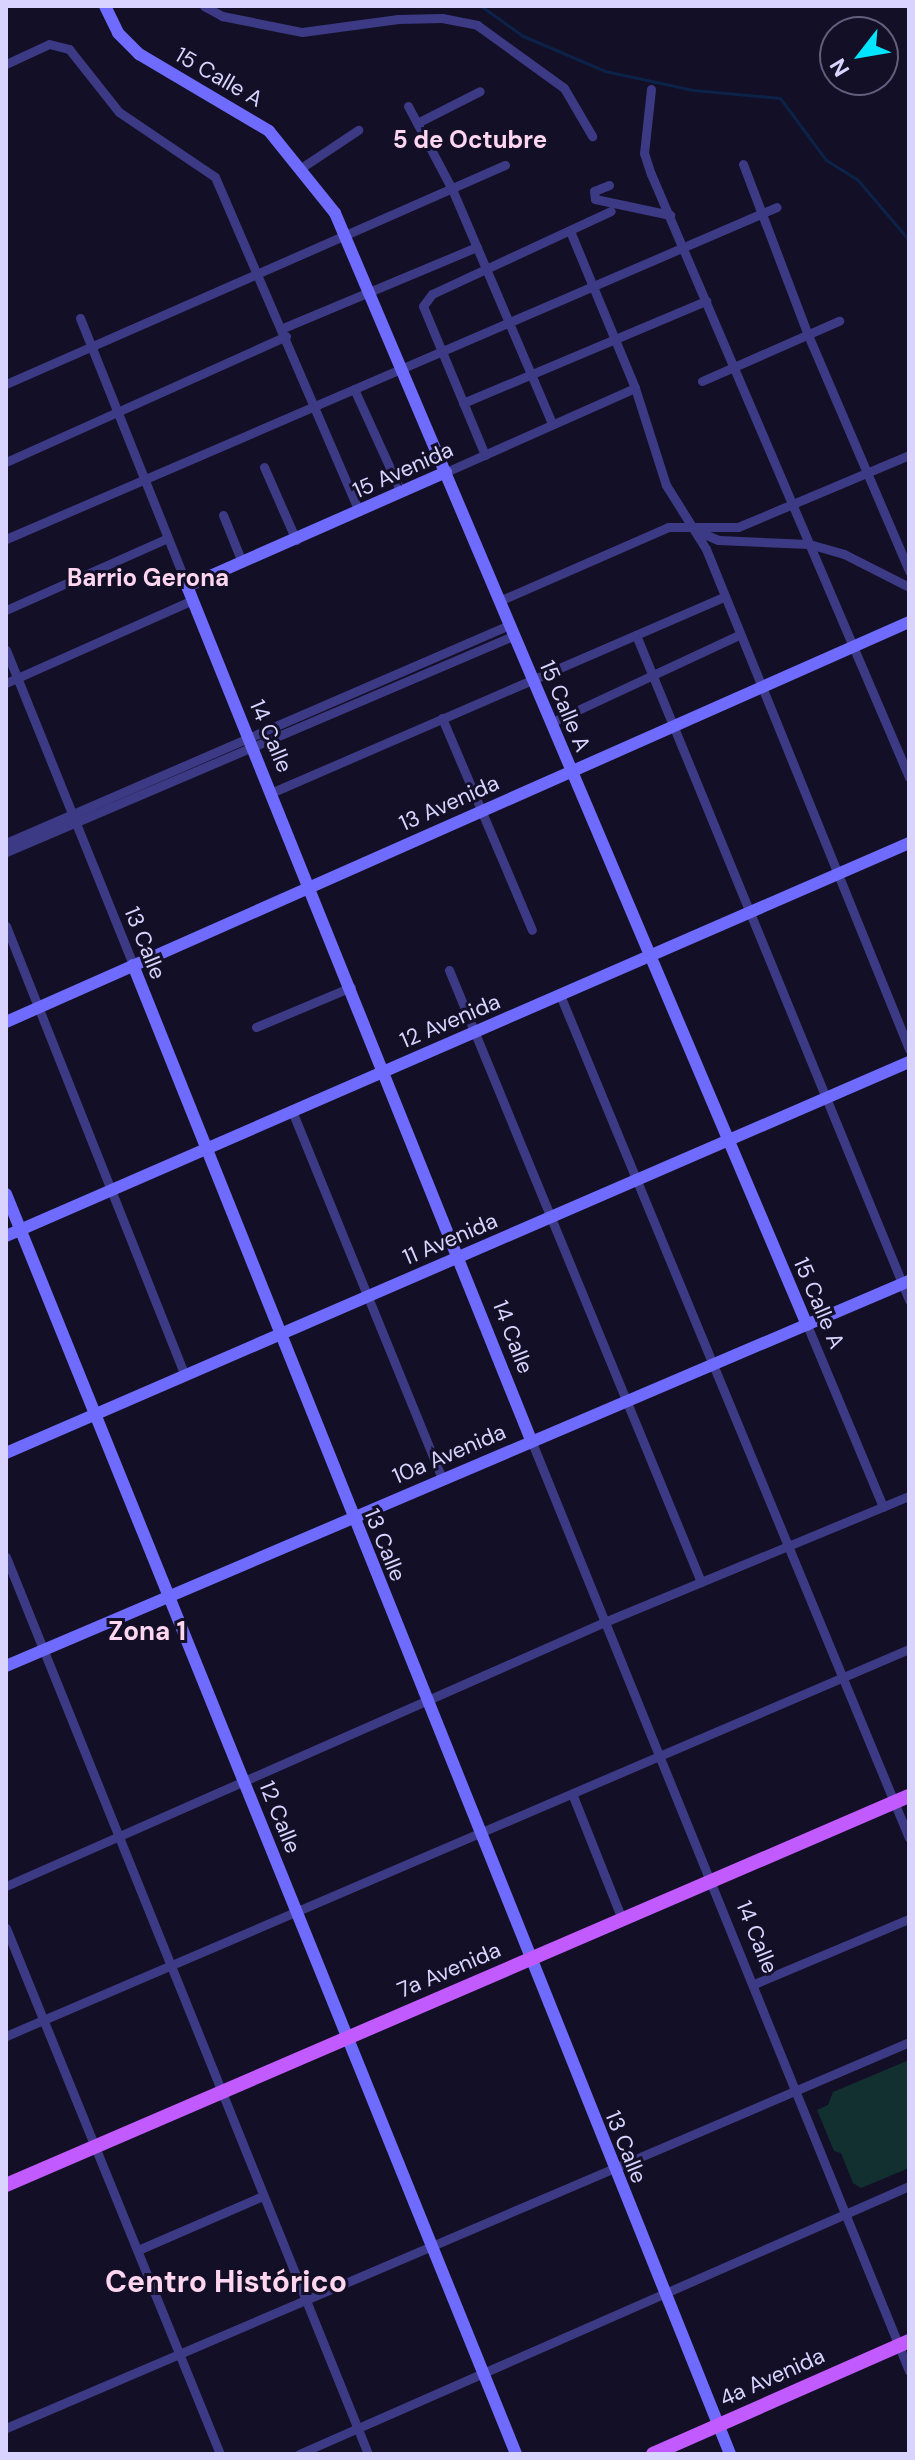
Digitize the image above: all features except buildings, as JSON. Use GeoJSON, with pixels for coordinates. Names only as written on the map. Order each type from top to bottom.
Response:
{"type":"FeatureCollection","features":[{"type":"Feature","properties":{"kind":"main road","name":"7a Avenida"},"geometry":{"type":"LineString","coordinates":[[6,2185],[909,1796]]}},
{"type":"Feature","properties":{"kind":"main road","name":"4a Avenida"},"geometry":{"type":"LineString","coordinates":[[653,2454],[904,2343]]}},
{"type":"Feature","properties":{"kind":"street","name":"15 Calle A"},"geometry":{"type":"LineString","coordinates":[[105,6],[118,33],[139,54],[256,121],[301,168],[346,235],[883,1507]]}},
{"type":"Feature","properties":{"kind":"street"},"geometry":{"type":"LineString","coordinates":[[204,6],[222,16],[302,32],[398,19],[442,18],[477,25],[564,88],[592,136]]}},
{"type":"Feature","properties":{"kind":"street"},"geometry":{"type":"LineString","coordinates":[[6,64],[49,44],[69,49],[119,112],[215,177],[359,511]]}},
{"type":"Feature","properties":{"kind":"street"},"geometry":{"type":"LineString","coordinates":[[651,89],[644,153],[909,777]]}},
{"type":"Feature","properties":{"kind":"street"},"geometry":{"type":"LineString","coordinates":[[419,122],[480,91]]}},
{"type":"Feature","properties":{"kind":"street"},"geometry":{"type":"LineString","coordinates":[[408,106],[452,189],[552,424]]}},
{"type":"Feature","properties":{"kind":"street"},"geometry":{"type":"LineString","coordinates":[[301,168],[358,130]]}},
{"type":"Feature","properties":{"kind":"street"},"geometry":{"type":"LineString","coordinates":[[743,164],[808,335],[909,571]]}},
{"type":"Feature","properties":{"kind":"street"},"geometry":{"type":"LineString","coordinates":[[6,384],[505,165]]}},
{"type":"Feature","properties":{"kind":"street"},"geometry":{"type":"LineString","coordinates":[[609,185],[594,191],[595,199],[670,215]]}},
{"type":"Feature","properties":{"kind":"street"},"geometry":{"type":"LineString","coordinates":[[6,539],[777,207]]}},
{"type":"Feature","properties":{"kind":"street"},"geometry":{"type":"LineString","coordinates":[[485,455],[423,312],[432,294],[611,211]]}},
{"type":"Feature","properties":{"kind":"street"},"geometry":{"type":"LineString","coordinates":[[570,231],[635,388],[666,485],[706,549],[909,1049]]}},
{"type":"Feature","properties":{"kind":"street"},"geometry":{"type":"LineString","coordinates":[[6,462],[370,292],[477,247]]}},
{"type":"Feature","properties":{"kind":"street"},"geometry":{"type":"LineString","coordinates":[[463,403],[706,301]]}},
{"type":"Feature","properties":{"kind":"street","name":"14 Calle"},"geometry":{"type":"LineString","coordinates":[[80,318],[460,1256],[531,1440],[664,1757],[846,2214],[904,2343],[909,2371]]}},
{"type":"Feature","properties":{"kind":"street"},"geometry":{"type":"LineString","coordinates":[[702,381],[839,321]]}},
{"type":"Feature","properties":{"kind":"street","name":"15 Avenida"},"geometry":{"type":"LineString","coordinates":[[187,586],[635,388]]}},
{"type":"Feature","properties":{"kind":"street"},"geometry":{"type":"LineString","coordinates":[[354,389],[401,492]]}},
{"type":"Feature","properties":{"kind":"street"},"geometry":{"type":"LineString","coordinates":[[499,601],[668,527],[738,527],[909,455]]}},
{"type":"Feature","properties":{"kind":"street"},"geometry":{"type":"LineString","coordinates":[[264,467],[296,540]]}},
{"type":"Feature","properties":{"kind":"street"},"geometry":{"type":"LineString","coordinates":[[223,515],[242,562]]}},
{"type":"Feature","properties":{"kind":"street"},"geometry":{"type":"LineString","coordinates":[[692,529],[718,540],[809,544],[844,554],[909,587]]}},
{"type":"Feature","properties":{"kind":"street"},"geometry":{"type":"LineString","coordinates":[[6,610],[168,538]]}},
{"type":"Feature","properties":{"kind":"street"},"geometry":{"type":"LineString","coordinates":[[273,792],[723,597]]}},
{"type":"Feature","properties":{"kind":"street"},"geometry":{"type":"LineString","coordinates":[[6,683],[192,600]]}},
{"type":"Feature","properties":{"kind":"street","name":"13 Avenida"},"geometry":{"type":"LineString","coordinates":[[6,1022],[909,622]]}},
{"type":"Feature","properties":{"kind":"street"},"geometry":{"type":"LineString","coordinates":[[6,843],[74,818],[511,630]]}},
{"type":"Feature","properties":{"kind":"street"},"geometry":{"type":"LineString","coordinates":[[636,635],[826,1098],[906,1283],[909,1300]]}},
{"type":"Feature","properties":{"kind":"street"},"geometry":{"type":"LineString","coordinates":[[550,723],[739,635]]}},
{"type":"Feature","properties":{"kind":"street","name":"13 Calle"},"geometry":{"type":"LineString","coordinates":[[6,650],[204,1150],[730,2454]]}},
{"type":"Feature","properties":{"kind":"street"},"geometry":{"type":"LineString","coordinates":[[442,718],[532,930]]}},
{"type":"Feature","properties":{"kind":"street"},"geometry":{"type":"LineString","coordinates":[[6,852],[74,818]]}},
{"type":"Feature","properties":{"kind":"street","name":"12 Avenida"},"geometry":{"type":"LineString","coordinates":[[6,1236],[909,843]]}},
{"type":"Feature","properties":{"kind":"street"},"geometry":{"type":"LineString","coordinates":[[6,926],[185,1376]]}},
{"type":"Feature","properties":{"kind":"street"},"geometry":{"type":"LineString","coordinates":[[449,970],[701,1582]]}},
{"type":"Feature","properties":{"kind":"street"},"geometry":{"type":"LineString","coordinates":[[256,1027],[351,987]]}},
{"type":"Feature","properties":{"kind":"street"},"geometry":{"type":"LineString","coordinates":[[560,995],[715,1363],[909,1838]]}},
{"type":"Feature","properties":{"kind":"street","name":"11 Avenida"},"geometry":{"type":"LineString","coordinates":[[6,1453],[909,1062]]}},
{"type":"Feature","properties":{"kind":"street"},"geometry":{"type":"LineString","coordinates":[[292,1111],[442,1478]]}},
{"type":"Feature","properties":{"kind":"street","name":"12 Calle"},"geometry":{"type":"LineString","coordinates":[[6,1194],[516,2454]]}},
{"type":"Feature","properties":{"kind":"street","name":"10a Avenida"},"geometry":{"type":"LineString","coordinates":[[6,1666],[906,1283]]}},
{"type":"Feature","properties":{"kind":"street"},"geometry":{"type":"LineString","coordinates":[[6,1886],[427,1704],[607,1621],[909,1496]]}},
{"type":"Feature","properties":{"kind":"street"},"geometry":{"type":"LineString","coordinates":[[6,1557],[368,2454]]}},
{"type":"Feature","properties":{"kind":"street"},"geometry":{"type":"LineString","coordinates":[[6,2036],[664,1757],[909,1649]]}},
{"type":"Feature","properties":{"kind":"street"},"geometry":{"type":"LineString","coordinates":[[573,1796],[622,1919]]}},
{"type":"Feature","properties":{"kind":"street"},"geometry":{"type":"LineString","coordinates":[[754,1984],[909,1919]]}},
{"type":"Feature","properties":{"kind":"street"},"geometry":{"type":"LineString","coordinates":[[6,1928],[220,2454]]}},
{"type":"Feature","properties":{"kind":"street"},"geometry":{"type":"LineString","coordinates":[[6,2428],[909,2042]]}},
{"type":"Feature","properties":{"kind":"street"},"geometry":{"type":"LineString","coordinates":[[299,2454],[909,2186]]}},
{"type":"Feature","properties":{"kind":"street"},"geometry":{"type":"LineString","coordinates":[[138,2250],[263,2196]]}},
{"type":"Feature","properties":{"kind":"green space"},"geometry":{"type":"Polygon","coordinates":[[[909,2060],[909,2168],[861,2188],[853,2183],[841,2153],[834,2151],[817,2110],[828,2105],[833,2092],[909,2060]]]}},
{"type":"Feature","properties":{"kind":"waterway"},"geometry":{"type":"LineString","coordinates":[[481,6],[523,36],[605,71],[693,90],[780,98],[826,160],[857,179],[909,240]]}},
{"type":"Feature","properties":{"kind":"district","name":"5 de Octubre"},"geometry":{"type":"Point","coordinates":[470,140]}},
{"type":"Feature","properties":{"kind":"district","name":"Barrio Gerona"},"geometry":{"type":"Point","coordinates":[148,578]}},
{"type":"Feature","properties":{"kind":"district","name":"Zona 1"},"geometry":{"type":"Point","coordinates":[147,1632]}},
{"type":"Feature","properties":{"kind":"district","name":"Centro Histórico"},"geometry":{"type":"Point","coordinates":[226,2282]}}]}
